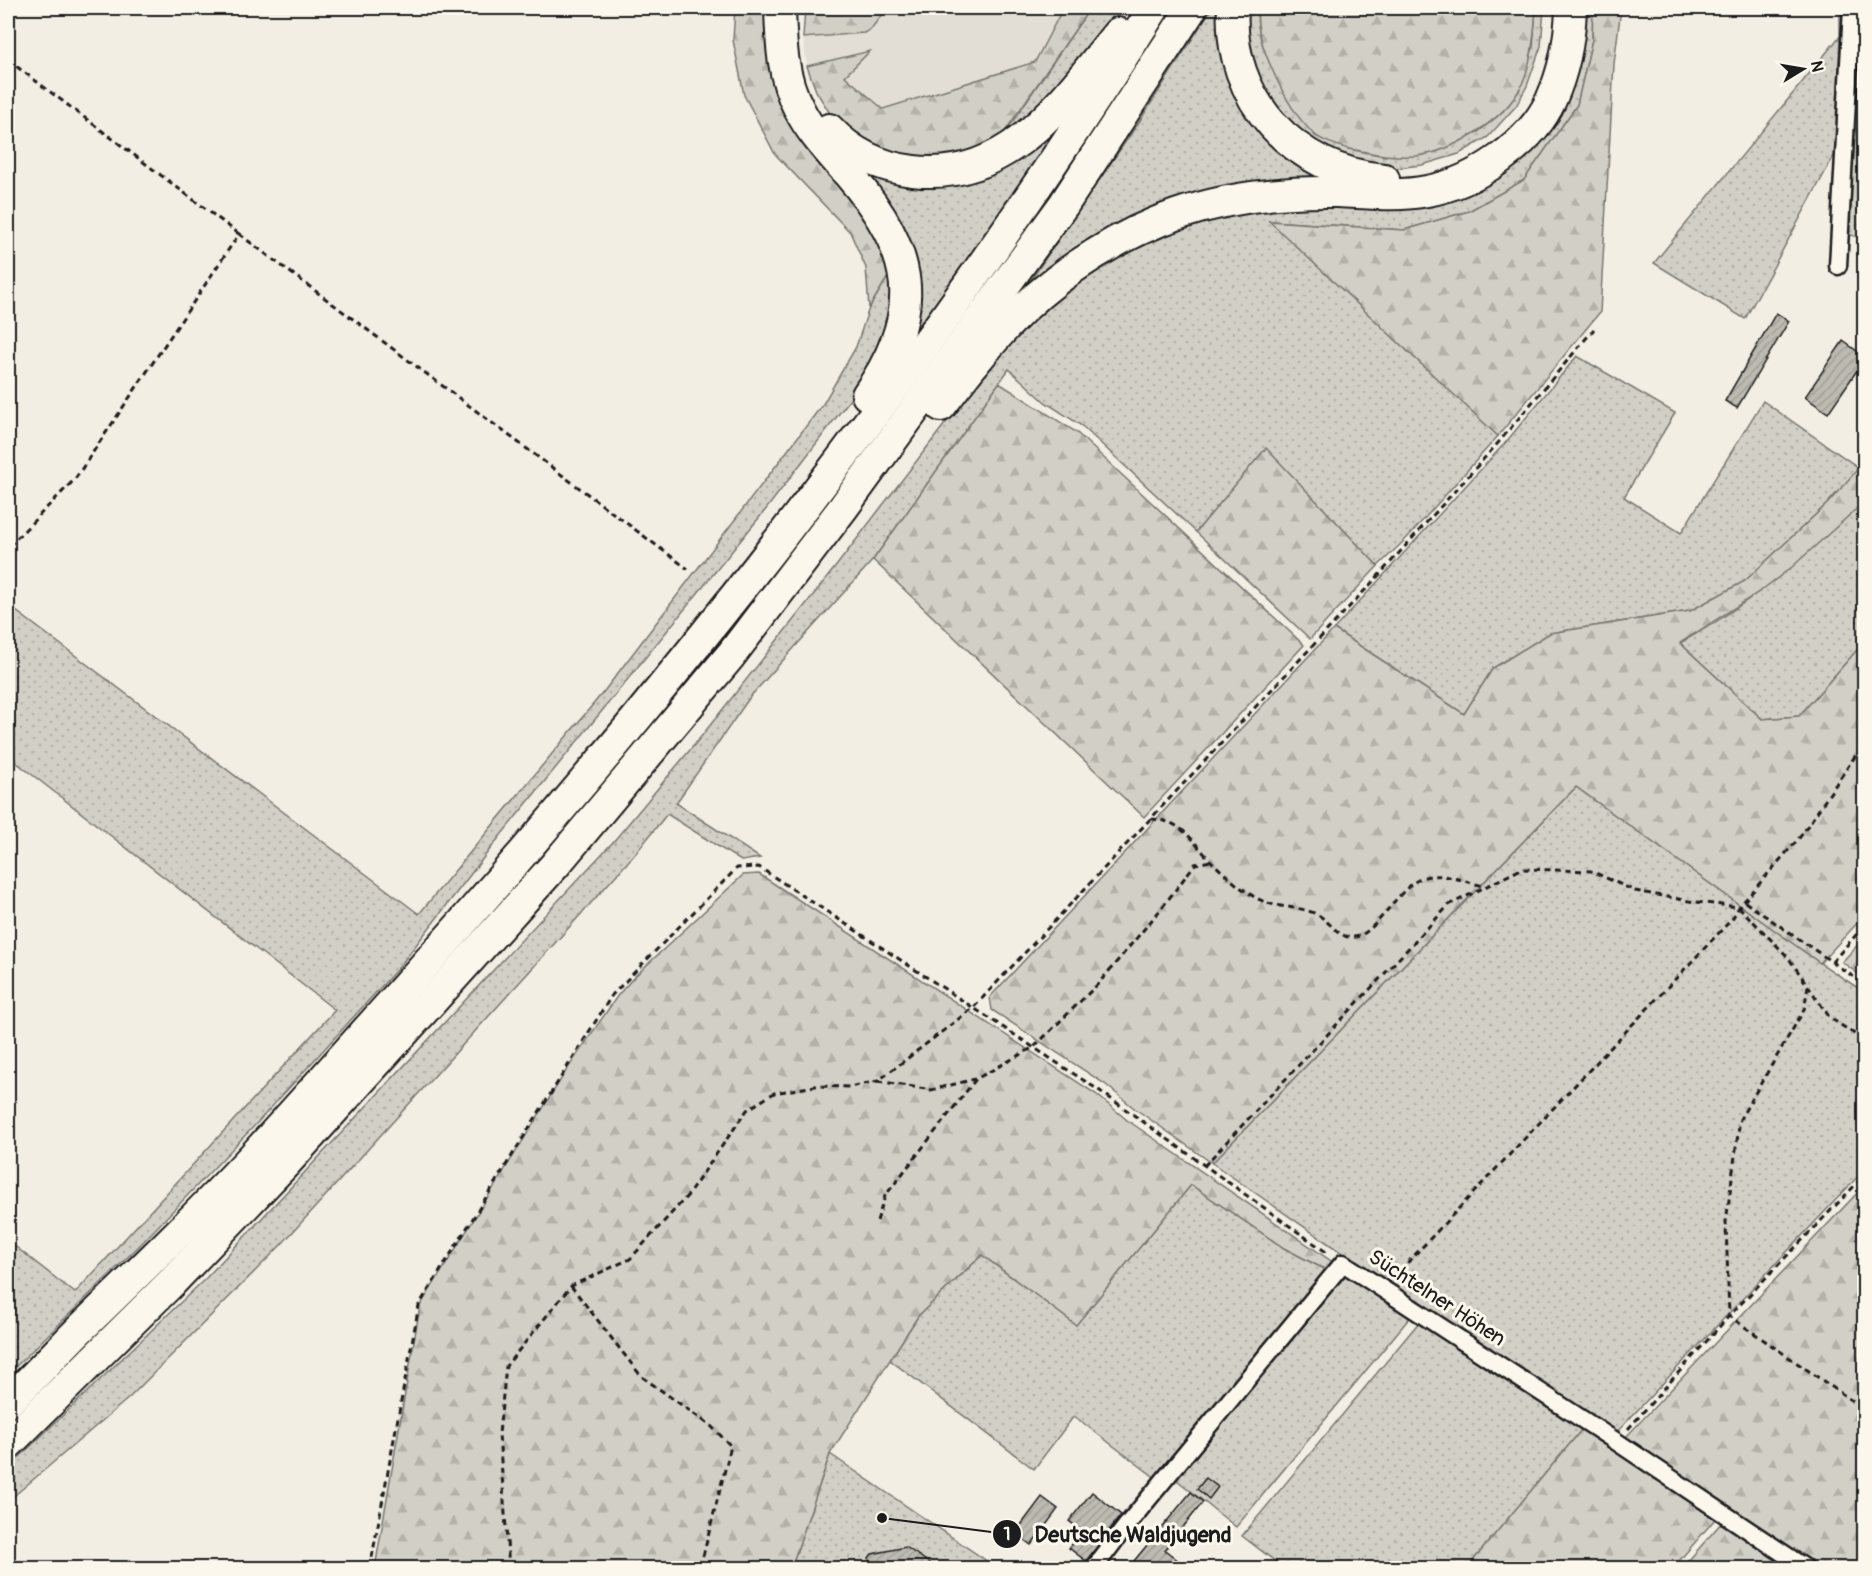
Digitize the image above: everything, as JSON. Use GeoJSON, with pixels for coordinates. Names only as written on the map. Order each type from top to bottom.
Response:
{"type":"FeatureCollection","features":[{"type":"Feature","properties":{"kind":"highway"},"geometry":{"type":"LineString","coordinates":[[780,8],[783,60],[789,86],[798,108],[818,140],[853,178],[891,232],[898,247],[906,288],[900,327],[891,354],[878,380],[839,436],[786,534]]}},
{"type":"Feature","properties":{"kind":"highway"},"geometry":{"type":"LineString","coordinates":[[795,8],[794,40],[800,77],[822,121],[857,153],[872,161],[901,170],[938,172],[957,170],[997,156],[1030,133],[1056,109],[1121,29],[1135,8]]}},
{"type":"Feature","properties":{"kind":"highway"},"geometry":{"type":"LineString","coordinates":[[8,1402],[169,1243],[258,1151],[471,914],[655,698],[786,534],[932,335],[1030,196],[1154,8]]}},
{"type":"Feature","properties":{"kind":"highway"},"geometry":{"type":"LineString","coordinates":[[8,1443],[173,1281],[286,1163],[555,865],[731,655],[843,508],[1064,204],[1192,8]]}},
{"type":"Feature","properties":{"kind":"highway"},"geometry":{"type":"LineString","coordinates":[[1233,8],[1234,38],[1244,76],[1254,100],[1276,130],[1304,153],[1320,162],[1361,176],[1402,180],[1434,175],[1465,164],[1497,143],[1521,120],[1538,94],[1550,65],[1556,32],[1557,8]]}},
{"type":"Feature","properties":{"kind":"highway"},"geometry":{"type":"LineString","coordinates":[[843,508],[908,448],[963,376],[1022,310],[1050,286],[1129,234],[1176,215],[1233,199],[1285,192],[1391,194],[1425,192],[1459,182],[1488,166],[1504,155],[1531,130],[1551,101],[1567,51],[1571,8]]}},
{"type":"Feature","properties":{"kind":"street"},"geometry":{"type":"LineString","coordinates":[[1838,266],[1852,8]]}},
{"type":"Feature","properties":{"kind":"street","name":"Süchtelner Höhen"},"geometry":{"type":"LineString","coordinates":[[1094,1569],[1126,1526],[1343,1263],[1617,1442],[1805,1569]]}},
{"type":"Feature","properties":{"kind":"path"},"geometry":{"type":"LineString","coordinates":[[8,60],[688,569]]}},
{"type":"Feature","properties":{"kind":"path"},"geometry":{"type":"LineString","coordinates":[[8,547],[75,479],[239,234]]}},
{"type":"Feature","properties":{"kind":"path"},"geometry":{"type":"LineString","coordinates":[[878,1081],[974,1007],[1404,548],[1498,443],[1594,329]]}},
{"type":"Feature","properties":{"kind":"path"},"geometry":{"type":"LineString","coordinates":[[1383,1288],[1732,919],[1739,907],[1800,837],[1864,743]]}},
{"type":"Feature","properties":{"kind":"path"},"geometry":{"type":"LineString","coordinates":[[1150,819],[1174,824],[1193,840],[1211,861],[1249,894],[1269,904],[1312,912],[1344,936],[1357,938],[1375,925],[1394,900],[1419,879],[1430,876],[1449,877],[1485,887]]}},
{"type":"Feature","properties":{"kind":"path"},"geometry":{"type":"LineString","coordinates":[[509,1569],[499,1434],[506,1366],[571,1286],[630,1259],[688,1195],[747,1110],[774,1093],[815,1086],[849,1087],[878,1081],[931,1090],[976,1078],[1034,1047],[1098,984],[1196,864],[1211,861]]}},
{"type":"Feature","properties":{"kind":"path"},"geometry":{"type":"LineString","coordinates":[[370,1569],[419,1305],[612,995],[737,868],[759,867],[974,1007],[1100,1091],[1343,1263]]}},
{"type":"Feature","properties":{"kind":"path"},"geometry":{"type":"LineString","coordinates":[[1204,1166],[1449,905],[1521,869],[1591,871],[1635,891],[1739,907],[1788,957],[1830,1018],[1864,1040]]}},
{"type":"Feature","properties":{"kind":"path"},"geometry":{"type":"LineString","coordinates":[[1745,902],[1864,984]]}},
{"type":"Feature","properties":{"kind":"path"},"geometry":{"type":"LineString","coordinates":[[1832,962],[1864,926]]}},
{"type":"Feature","properties":{"kind":"path"},"geometry":{"type":"LineString","coordinates":[[1730,1316],[1726,1222],[1740,1119],[1804,1010],[1808,986]]}},
{"type":"Feature","properties":{"kind":"path"},"geometry":{"type":"LineString","coordinates":[[877,1221],[885,1196],[976,1078]]}},
{"type":"Feature","properties":{"kind":"path"},"geometry":{"type":"LineString","coordinates":[[1617,1442],[1730,1316],[1864,1176]]}},
{"type":"Feature","properties":{"kind":"path"},"geometry":{"type":"LineString","coordinates":[[571,1286],[641,1376],[711,1426],[731,1446],[700,1569]]}},
{"type":"Feature","properties":{"kind":"path"},"geometry":{"type":"LineString","coordinates":[[1730,1316],[1864,1409]]}},
{"type":"Feature","properties":{"kind":"shaded area"},"geometry":{"type":"Polygon","coordinates":[[[887,8],[1063,8],[1035,62],[883,109],[844,76],[869,52],[807,66],[803,38],[864,33],[871,29],[887,8]]]}},
{"type":"Feature","properties":{"kind":"green space"},"geometry":{"type":"Polygon","coordinates":[[[735,8],[767,8],[767,44],[771,75],[780,107],[810,155],[857,208],[874,231],[889,275],[869,308],[866,268],[850,232],[775,154],[744,95],[733,40],[735,8]]]}},
{"type":"Feature","properties":{"kind":"green space"},"geometry":{"type":"Polygon","coordinates":[[[805,8],[887,8],[871,29],[864,33],[803,38],[805,8]]]}},
{"type":"Feature","properties":{"kind":"green space"},"geometry":{"type":"Polygon","coordinates":[[[1063,8],[1090,8],[999,140],[950,158],[908,160],[869,146],[834,120],[816,91],[807,66],[870,51],[845,76],[883,109],[1035,62],[1063,8]]]}},
{"type":"Feature","properties":{"kind":"green space"},"geometry":{"type":"Polygon","coordinates":[[[1090,8],[1118,8],[1056,89],[1000,140],[1090,8]]]}},
{"type":"Feature","properties":{"kind":"green space"},"geometry":{"type":"Polygon","coordinates":[[[1212,8],[1227,8],[1234,71],[1358,184],[1254,188],[1015,303],[1139,122],[1212,8]]]}},
{"type":"Feature","properties":{"kind":"green space"},"geometry":{"type":"Polygon","coordinates":[[[1245,8],[1258,8],[1257,16],[1315,136],[1348,149],[1385,156],[1478,132],[1502,112],[1519,91],[1533,48],[1536,8],[1544,8],[1541,46],[1527,86],[1516,106],[1488,137],[1459,154],[1422,165],[1387,169],[1366,166],[1296,135],[1279,116],[1249,56],[1245,8]]]}},
{"type":"Feature","properties":{"kind":"green space"},"geometry":{"type":"Polygon","coordinates":[[[1258,8],[1536,8],[1533,40],[1523,83],[1500,114],[1473,134],[1444,149],[1416,156],[1395,156],[1350,149],[1330,143],[1314,134],[1301,120],[1280,86],[1263,47],[1257,16],[1258,8]]]}},
{"type":"Feature","properties":{"kind":"green space"},"geometry":{"type":"Polygon","coordinates":[[[1583,8],[1593,8],[1592,40],[1577,105],[1524,180],[1469,211],[1404,230],[1270,221],[1498,436],[1407,538],[1378,566],[1266,449],[1196,532],[1082,426],[1045,402],[1009,369],[873,560],[750,697],[676,803],[760,858],[741,861],[667,814],[635,854],[280,1246],[130,1397],[8,1501],[8,1468],[206,1278],[613,842],[700,738],[837,565],[993,361],[1038,316],[1093,271],[1158,235],[1221,214],[1504,171],[1583,8]]]}},
{"type":"Feature","properties":{"kind":"green space"},"geometry":{"type":"Polygon","coordinates":[[[1593,8],[1621,8],[1614,64],[1600,312],[1498,436],[1269,221],[1404,230],[1469,211],[1524,180],[1577,105],[1592,40],[1593,8]]]}},
{"type":"Feature","properties":{"kind":"green space"},"geometry":{"type":"Polygon","coordinates":[[[1840,8],[1848,8],[1845,37],[1840,36],[1840,8]]]}},
{"type":"Feature","properties":{"kind":"green space"},"geometry":{"type":"Polygon","coordinates":[[[1840,36],[1836,152],[1745,319],[1654,263],[1840,36]]]}},
{"type":"Feature","properties":{"kind":"green space"},"geometry":{"type":"Polygon","coordinates":[[[1858,41],[1864,43],[1864,239],[1844,233],[1851,195],[1858,41]]]}},
{"type":"Feature","properties":{"kind":"green space"},"geometry":{"type":"Polygon","coordinates":[[[1078,101],[885,383],[910,298],[840,151],[910,177],[1078,101]]]}},
{"type":"Feature","properties":{"kind":"green space"},"geometry":{"type":"Polygon","coordinates":[[[889,275],[891,290],[887,322],[879,352],[854,394],[767,508],[501,835],[399,967],[257,1123],[139,1246],[8,1374],[8,1241],[75,1293],[335,1010],[8,756],[8,605],[419,914],[605,690],[823,404],[856,347],[869,308],[889,275]]]}},
{"type":"Feature","properties":{"kind":"green space"},"geometry":{"type":"Polygon","coordinates":[[[1577,356],[1675,413],[1624,497],[1681,533],[1763,401],[1859,468],[1828,503],[1745,581],[1690,611],[1550,633],[1493,668],[1464,714],[1334,629],[1506,442],[1577,356]]]}},
{"type":"Feature","properties":{"kind":"green space"},"geometry":{"type":"Polygon","coordinates":[[[999,383],[1076,432],[1304,645],[1144,817],[873,560],[999,383]]]}},
{"type":"Feature","properties":{"kind":"green space"},"geometry":{"type":"Polygon","coordinates":[[[1266,448],[1378,566],[1310,639],[1196,532],[1266,448]]]}},
{"type":"Feature","properties":{"kind":"green space"},"geometry":{"type":"Polygon","coordinates":[[[1864,462],[1864,502],[1792,567],[1759,592],[1680,643],[1762,719],[1799,716],[1864,642],[1864,916],[1820,963],[1576,787],[1212,1163],[1134,1108],[1105,1084],[992,1010],[990,997],[1334,629],[1464,714],[1493,668],[1550,633],[1690,611],[1745,581],[1828,503],[1864,462]]]}},
{"type":"Feature","properties":{"kind":"green space"},"geometry":{"type":"Polygon","coordinates":[[[1864,502],[1864,642],[1799,716],[1762,719],[1680,643],[1754,596],[1864,502]]]}},
{"type":"Feature","properties":{"kind":"green space"},"geometry":{"type":"Polygon","coordinates":[[[1576,787],[1820,963],[1864,992],[1864,1170],[1615,1434],[1342,1253],[1212,1163],[1576,787]]]}},
{"type":"Feature","properties":{"kind":"green space"},"geometry":{"type":"Polygon","coordinates":[[[759,874],[1096,1094],[1127,1120],[1334,1263],[1328,1271],[1284,1248],[1191,1185],[1076,1325],[982,1255],[918,1316],[830,1454],[791,1568],[375,1568],[420,1306],[566,1071],[618,995],[634,977],[743,875],[759,874]]]}},
{"type":"Feature","properties":{"kind":"green space"},"geometry":{"type":"Polygon","coordinates":[[[1864,938],[1864,978],[1842,962],[1864,938]]]}},
{"type":"Feature","properties":{"kind":"green space"},"geometry":{"type":"Polygon","coordinates":[[[1191,1185],[1284,1248],[1328,1271],[1157,1479],[1074,1416],[1034,1469],[890,1360],[918,1316],[982,1255],[1076,1325],[1191,1185]]]}},
{"type":"Feature","properties":{"kind":"green space"},"geometry":{"type":"Polygon","coordinates":[[[1864,1186],[1864,1568],[1819,1568],[1624,1439],[1864,1186]]]}},
{"type":"Feature","properties":{"kind":"green space"},"geometry":{"type":"Polygon","coordinates":[[[1351,1275],[1412,1315],[1236,1527],[1173,1477],[1336,1278],[1351,1275]]]}},
{"type":"Feature","properties":{"kind":"green space"},"geometry":{"type":"Polygon","coordinates":[[[1420,1321],[1583,1428],[1467,1568],[1284,1568],[1242,1536],[1420,1321]]]}},
{"type":"Feature","properties":{"kind":"green space"},"geometry":{"type":"Polygon","coordinates":[[[1583,1428],[1716,1518],[1673,1568],[1467,1568],[1583,1428]]]}},
{"type":"Feature","properties":{"kind":"green space"},"geometry":{"type":"Polygon","coordinates":[[[830,1454],[997,1568],[791,1568],[830,1454]]]}},
{"type":"Feature","properties":{"kind":"green space"},"geometry":{"type":"Polygon","coordinates":[[[1722,1522],[1792,1568],[1682,1568],[1722,1522]]]}},
{"type":"Feature","properties":{"kind":"building"},"geometry":{"type":"Polygon","coordinates":[[[1776,313],[1789,321],[1737,408],[1725,401],[1776,313]]]}},
{"type":"Feature","properties":{"kind":"building"},"geometry":{"type":"Polygon","coordinates":[[[1843,341],[1864,356],[1864,360],[1828,413],[1805,397],[1843,341]]]}},
{"type":"Feature","properties":{"kind":"building"},"geometry":{"type":"Polygon","coordinates":[[[1206,1478],[1218,1487],[1209,1499],[1197,1489],[1206,1478]]]}},
{"type":"Feature","properties":{"kind":"building"},"geometry":{"type":"Polygon","coordinates":[[[1092,1492],[1121,1515],[1086,1561],[1069,1548],[1082,1531],[1069,1521],[1092,1492]]]}},
{"type":"Feature","properties":{"kind":"building"},"geometry":{"type":"Polygon","coordinates":[[[1191,1492],[1203,1502],[1165,1550],[1189,1569],[1143,1569],[1134,1561],[1191,1492]]]}},
{"type":"Feature","properties":{"kind":"building"},"geometry":{"type":"Polygon","coordinates":[[[1042,1497],[1058,1509],[1031,1545],[1015,1533],[1042,1497]]]}},
{"type":"Feature","properties":{"kind":"building"},"geometry":{"type":"Polygon","coordinates":[[[906,1547],[938,1569],[871,1569],[869,1558],[872,1554],[906,1547]]]}},
{"type":"Feature","properties":{"kind":"place","name":"Deutsche Waldjugend"},"geometry":{"type":"Point","coordinates":[882,1518]}}]}
